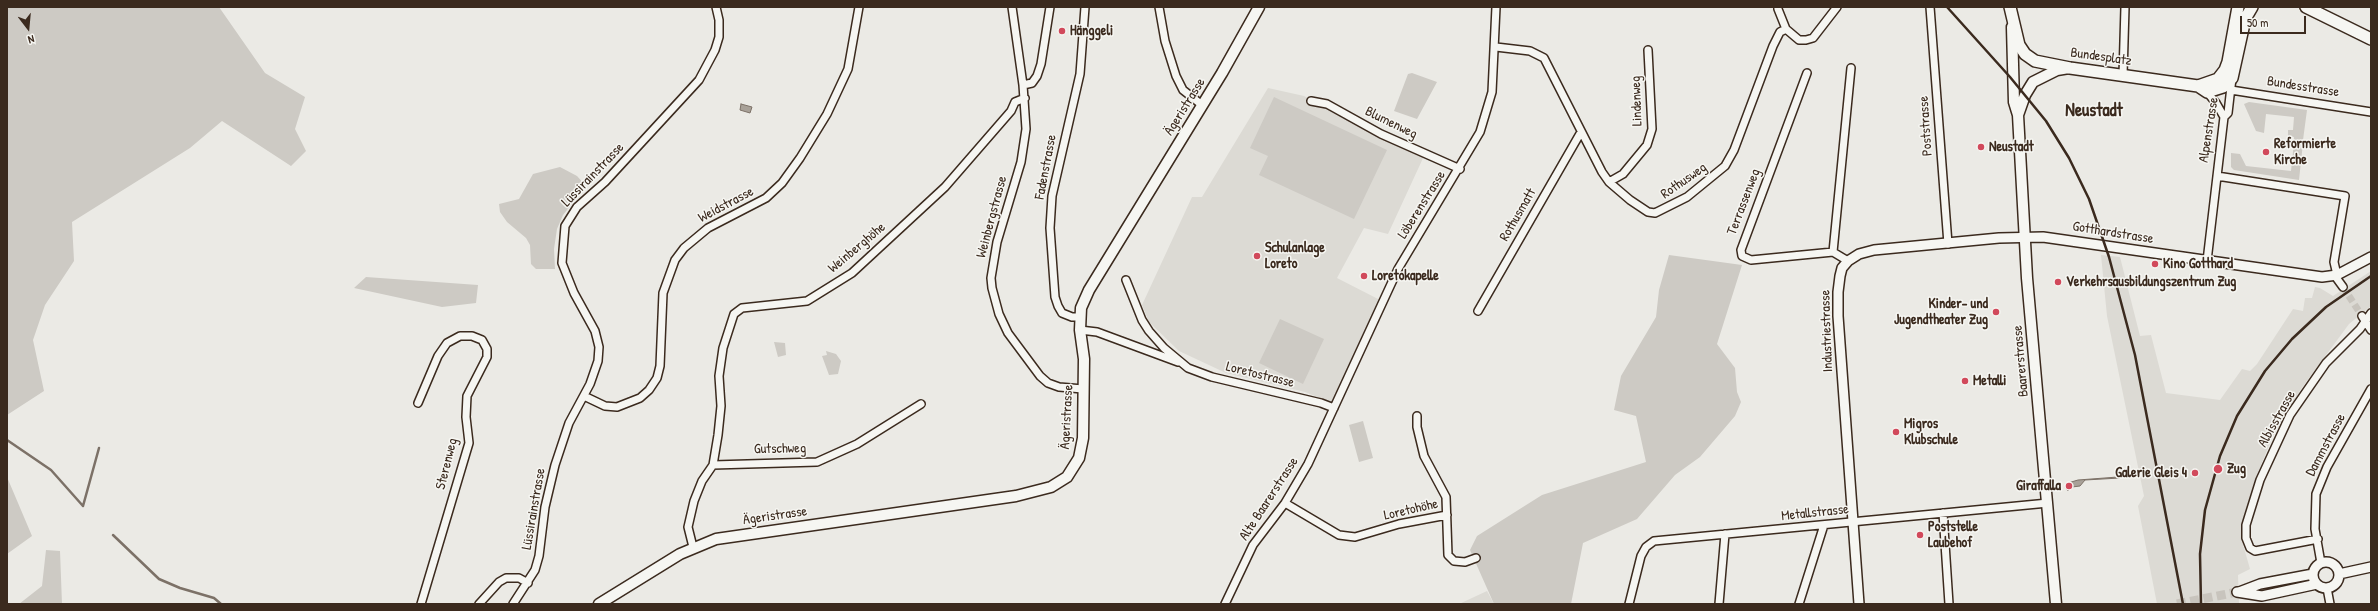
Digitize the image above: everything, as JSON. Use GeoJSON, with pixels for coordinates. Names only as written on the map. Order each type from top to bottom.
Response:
{"type":"FeatureCollection","features":[{"type":"Feature","properties":{"kind":"main road","name":"Ägeristrasse"},"geometry":{"type":"LineString","coordinates":[[599,604],[648,571],[693,547],[716,539],[1016,496],[1051,487],[1067,477],[1079,458],[1083,438],[1084,359],[1080,330],[1080,317],[1089,290],[1202,105],[1259,7]]}},
{"type":"Feature","properties":{"kind":"main road","name":"Bundesplatz"},"geometry":{"type":"LineString","coordinates":[[2010,7],[2012,24],[2019,45],[2029,58],[2070,68],[2123,75],[2202,89]]}},
{"type":"Feature","properties":{"kind":"main road"},"geometry":{"type":"LineString","coordinates":[[2202,89],[2218,79],[2228,62],[2238,7]]}},
{"type":"Feature","properties":{"kind":"main road","name":"Alpenstrasse"},"geometry":{"type":"LineString","coordinates":[[2232,78],[2235,72],[2245,19],[2252,7]]}},
{"type":"Feature","properties":{"kind":"main road"},"geometry":{"type":"LineString","coordinates":[[2306,7],[2371,39]]}},
{"type":"Feature","properties":{"kind":"main road","name":"Baarerstrasse"},"geometry":{"type":"LineString","coordinates":[[2012,24],[2014,102],[2018,115],[2025,238],[2056,604]]}},
{"type":"Feature","properties":{"kind":"main road"},"geometry":{"type":"LineString","coordinates":[[2202,89],[2223,87],[2232,78],[2228,62]]}},
{"type":"Feature","properties":{"kind":"main road","name":"Baarerstrasse"},"geometry":{"type":"LineString","coordinates":[[2018,115],[2025,95],[2033,82],[2057,70],[2070,68]]}},
{"type":"Feature","properties":{"kind":"street","name":"Lüssirainstrasse"},"geometry":{"type":"LineString","coordinates":[[513,604],[528,583],[539,556],[545,507],[554,465],[569,423],[596,371],[598,347],[595,331],[574,293],[562,263],[565,226],[577,208],[606,182],[699,80],[715,50],[719,37],[719,20],[716,7]]}},
{"type":"Feature","properties":{"kind":"street","name":"Weidstrasse"},"geometry":{"type":"LineString","coordinates":[[584,396],[605,406],[617,407],[640,398],[649,390],[657,378],[660,366],[663,293],[675,260],[684,248],[708,228],[766,198],[782,183],[800,158],[827,114],[842,84],[848,69],[859,7]]}},
{"type":"Feature","properties":{"kind":"street","name":"Weinbergstrasse"},"geometry":{"type":"LineString","coordinates":[[1012,7],[1025,98],[1025,141],[997,242],[991,278],[994,295],[999,314],[1008,333],[1040,376],[1048,383],[1060,387],[1084,389]]}},
{"type":"Feature","properties":{"kind":"street"},"geometry":{"type":"LineString","coordinates":[[1023,85],[1032,83],[1042,64],[1050,7]]}},
{"type":"Feature","properties":{"kind":"street","name":"Fadenstrasse"},"geometry":{"type":"LineString","coordinates":[[1080,317],[1072,318],[1062,313],[1058,306],[1055,297],[1050,228],[1052,196],[1080,74],[1084,7]]}},
{"type":"Feature","properties":{"kind":"street"},"geometry":{"type":"LineString","coordinates":[[1159,7],[1165,41],[1176,76],[1183,90],[1202,105]]}},
{"type":"Feature","properties":{"kind":"street","name":"Löberenstrasse"},"geometry":{"type":"LineString","coordinates":[[1334,408],[1398,269],[1460,169],[1480,132],[1489,109],[1493,86],[1496,47],[1496,7]]}},
{"type":"Feature","properties":{"kind":"street"},"geometry":{"type":"LineString","coordinates":[[1778,9],[1786,29],[1799,40],[1813,38],[1837,7]]}},
{"type":"Feature","properties":{"kind":"street","name":"Poststrasse"},"geometry":{"type":"LineString","coordinates":[[1930,7],[1948,244]]}},
{"type":"Feature","properties":{"kind":"street"},"geometry":{"type":"LineString","coordinates":[[2123,75],[2126,7]]}},
{"type":"Feature","properties":{"kind":"street","name":"Rothusweg"},"geometry":{"type":"LineString","coordinates":[[1496,47],[1530,51],[1544,58],[1581,132],[1609,182],[1648,212],[1655,214],[1687,197],[1713,177],[1724,166],[1734,150],[1773,46],[1780,32],[1786,29]]}},
{"type":"Feature","properties":{"kind":"street","name":"Lindenweg"},"geometry":{"type":"LineString","coordinates":[[1609,182],[1623,174],[1648,145],[1652,129],[1648,50]]}},
{"type":"Feature","properties":{"kind":"street"},"geometry":{"type":"LineString","coordinates":[[1848,261],[1833,252],[1851,68]]}},
{"type":"Feature","properties":{"kind":"street","name":"Terrassenweg"},"geometry":{"type":"LineString","coordinates":[[1808,73],[1741,250],[1742,256],[1750,260],[1833,252]]}},
{"type":"Feature","properties":{"kind":"street","name":"Alpenstrasse"},"geometry":{"type":"LineString","coordinates":[[2207,261],[2224,117],[2228,113],[2232,78]]}},
{"type":"Feature","properties":{"kind":"street"},"geometry":{"type":"LineString","coordinates":[[2202,89],[2216,103],[2224,117]]}},
{"type":"Feature","properties":{"kind":"street","name":"Bundesstrasse"},"geometry":{"type":"LineString","coordinates":[[2231,90],[2371,112]]}},
{"type":"Feature","properties":{"kind":"street","name":"Weinberghöhe"},"geometry":{"type":"LineString","coordinates":[[713,465],[721,406],[719,376],[723,348],[734,314],[742,308],[807,301],[852,273],[945,187],[1011,111],[1015,102],[1025,98]]}},
{"type":"Feature","properties":{"kind":"street","name":"Blumenweg"},"geometry":{"type":"LineString","coordinates":[[1311,101],[1327,104],[1382,134],[1460,169]]}},
{"type":"Feature","properties":{"kind":"street","name":"Rothusmatt"},"geometry":{"type":"LineString","coordinates":[[1478,311],[1581,132]]}},
{"type":"Feature","properties":{"kind":"street"},"geometry":{"type":"LineString","coordinates":[[2217,176],[2345,196],[2334,262],[2336,276],[2342,287]]}},
{"type":"Feature","properties":{"kind":"street","name":"Gotthardstrasse"},"geometry":{"type":"LineString","coordinates":[[1848,261],[1859,254],[1874,250],[2043,237],[2322,277],[2336,276],[2371,257]]}},
{"type":"Feature","properties":{"kind":"street","name":"Industriestrasse"},"geometry":{"type":"LineString","coordinates":[[1848,261],[1842,268],[1838,292],[1859,604]]}},
{"type":"Feature","properties":{"kind":"street","name":"Loretostrasse"},"geometry":{"type":"LineString","coordinates":[[1126,280],[1142,320],[1164,348],[1182,364]]}},
{"type":"Feature","properties":{"kind":"street"},"geometry":{"type":"LineString","coordinates":[[2371,313],[2364,319],[2371,330]]}},
{"type":"Feature","properties":{"kind":"street","name":"Albisstrasse"},"geometry":{"type":"LineString","coordinates":[[2318,539],[2255,551],[2250,548],[2246,538],[2246,525],[2260,480],[2290,416],[2326,363],[2360,329],[2364,319]]}},
{"type":"Feature","properties":{"kind":"street","name":"Loretostrasse"},"geometry":{"type":"LineString","coordinates":[[1080,330],[1098,332],[1212,377],[1322,403],[1334,408]]}},
{"type":"Feature","properties":{"kind":"street","name":"Sterenweg"},"geometry":{"type":"LineString","coordinates":[[418,403],[438,356],[447,343],[460,336],[472,336],[482,340],[487,349],[488,357],[468,396],[466,417],[469,443],[421,604]]}},
{"type":"Feature","properties":{"kind":"street","name":"Dammstrasse"},"geometry":{"type":"LineString","coordinates":[[2322,563],[2314,511],[2316,494],[2327,468],[2371,389]]}},
{"type":"Feature","properties":{"kind":"street","name":"Gutschweg"},"geometry":{"type":"LineString","coordinates":[[713,465],[818,462],[857,444],[921,404]]}},
{"type":"Feature","properties":{"kind":"street","name":"Alte Baarerstrasse"},"geometry":{"type":"LineString","coordinates":[[1224,604],[1253,545],[1285,503],[1308,464],[1334,408]]}},
{"type":"Feature","properties":{"kind":"street","name":"Loretohöhe"},"geometry":{"type":"LineString","coordinates":[[1285,503],[1339,535],[1355,537],[1399,524],[1447,515],[1446,497],[1424,456],[1417,427],[1417,416]]}},
{"type":"Feature","properties":{"kind":"street"},"geometry":{"type":"LineString","coordinates":[[693,547],[688,527],[691,514],[702,481],[713,465]]}},
{"type":"Feature","properties":{"kind":"street","name":"Metallstrasse"},"geometry":{"type":"LineString","coordinates":[[1629,604],[1641,556],[1646,547],[1654,541],[1824,526],[2048,503]]}},
{"type":"Feature","properties":{"kind":"street"},"geometry":{"type":"LineString","coordinates":[[1942,513],[1949,604]]}},
{"type":"Feature","properties":{"kind":"street"},"geometry":{"type":"LineString","coordinates":[[1447,515],[1448,555],[1454,561],[1465,562],[1476,558]]}},
{"type":"Feature","properties":{"kind":"street"},"geometry":{"type":"LineString","coordinates":[[1799,604],[1824,526]]}},
{"type":"Feature","properties":{"kind":"street"},"geometry":{"type":"LineString","coordinates":[[1719,604],[1725,534]]}},
{"type":"Feature","properties":{"kind":"street"},"geometry":{"type":"LineString","coordinates":[[2317,584],[2313,574],[2315,568],[2322,563],[2333,564],[2339,574],[2337,582],[2327,588]]}},
{"type":"Feature","properties":{"kind":"street"},"geometry":{"type":"LineString","coordinates":[[2339,574],[2371,567]]}},
{"type":"Feature","properties":{"kind":"street"},"geometry":{"type":"LineString","coordinates":[[2313,574],[2260,584],[2237,592],[2262,596],[2317,584],[2327,588]]}},
{"type":"Feature","properties":{"kind":"street"},"geometry":{"type":"LineString","coordinates":[[479,604],[499,582],[506,578],[519,578],[528,583]]}},
{"type":"Feature","properties":{"kind":"street"},"geometry":{"type":"LineString","coordinates":[[2327,588],[2330,604]]}},
{"type":"Feature","properties":{"kind":"shaded area"},"geometry":{"type":"Polygon","coordinates":[[[7,7],[219,7],[265,73],[305,97],[295,129],[306,151],[291,166],[222,121],[190,148],[72,222],[74,261],[45,305],[33,340],[44,391],[7,415],[7,7]]]}},
{"type":"Feature","properties":{"kind":"shaded area"},"geometry":{"type":"Polygon","coordinates":[[[1412,73],[1437,82],[1417,119],[1394,111],[1408,74],[1412,73]]]}},
{"type":"Feature","properties":{"kind":"shaded area","name":"Schulanlage Loreto"},"geometry":{"type":"Polygon","coordinates":[[[1268,88],[1304,96],[1395,144],[1424,156],[1388,234],[1364,228],[1337,278],[1380,300],[1333,403],[1305,392],[1226,373],[1179,351],[1149,322],[1142,305],[1192,197],[1202,197],[1268,88]]]}},
{"type":"Feature","properties":{"kind":"shaded area"},"geometry":{"type":"Polygon","coordinates":[[[1274,97],[1387,150],[1354,219],[1259,175],[1268,156],[1250,148],[1274,97]]]}},
{"type":"Feature","properties":{"kind":"shaded area"},"geometry":{"type":"Polygon","coordinates":[[[2249,102],[2307,110],[2303,140],[2294,140],[2294,137],[2288,136],[2288,130],[2293,130],[2294,117],[2266,114],[2264,133],[2256,131],[2244,104],[2249,102]]]}},
{"type":"Feature","properties":{"kind":"shaded area"},"geometry":{"type":"Polygon","coordinates":[[[741,104],[752,107],[750,113],[740,110],[741,104]]]}},
{"type":"Feature","properties":{"kind":"shaded area"},"geometry":{"type":"Polygon","coordinates":[[[2294,142],[2303,143],[2299,180],[2234,170],[2231,167],[2231,153],[2240,154],[2246,166],[2291,171],[2294,142]]]}},
{"type":"Feature","properties":{"kind":"shaded area"},"geometry":{"type":"Polygon","coordinates":[[[560,167],[577,176],[586,186],[563,215],[557,229],[554,249],[555,269],[536,269],[531,264],[530,245],[526,238],[507,222],[500,212],[499,204],[519,199],[533,174],[560,167]]]}},
{"type":"Feature","properties":{"kind":"shaded area"},"geometry":{"type":"Polygon","coordinates":[[[1669,255],[1742,265],[1717,344],[1735,368],[1737,392],[1741,402],[1735,416],[1700,457],[1675,475],[1637,519],[1583,543],[1571,604],[1494,604],[1470,550],[1477,536],[1542,495],[1646,462],[1636,416],[1614,410],[1621,376],[1656,317],[1659,290],[1669,255]]]}},
{"type":"Feature","properties":{"kind":"shaded area"},"geometry":{"type":"Polygon","coordinates":[[[2101,255],[2120,257],[2140,336],[2151,335],[2166,393],[2220,400],[2242,369],[2250,371],[2257,364],[2293,309],[2303,311],[2305,298],[2312,298],[2315,287],[2320,288],[2333,296],[2371,271],[2371,306],[2349,324],[2301,389],[2273,436],[2256,477],[2242,528],[2242,541],[2250,569],[2238,575],[2239,604],[2157,604],[2138,506],[2144,496],[2107,316],[2101,255]]]}},
{"type":"Feature","properties":{"kind":"shaded area"},"geometry":{"type":"Polygon","coordinates":[[[366,277],[478,285],[476,303],[442,307],[354,288],[366,277]]]}},
{"type":"Feature","properties":{"kind":"shaded area"},"geometry":{"type":"Polygon","coordinates":[[[1280,319],[1324,339],[1303,384],[1259,363],[1280,319]]]}},
{"type":"Feature","properties":{"kind":"shaded area"},"geometry":{"type":"Polygon","coordinates":[[[774,342],[785,343],[786,355],[778,357],[774,342]]]}},
{"type":"Feature","properties":{"kind":"shaded area"},"geometry":{"type":"Polygon","coordinates":[[[826,351],[836,354],[841,361],[838,374],[829,375],[822,356],[827,355],[826,351]]]}},
{"type":"Feature","properties":{"kind":"shaded area"},"geometry":{"type":"Polygon","coordinates":[[[1363,421],[1373,458],[1359,462],[1349,425],[1363,421]]]}},
{"type":"Feature","properties":{"kind":"shaded area"},"geometry":{"type":"Polygon","coordinates":[[[7,477],[32,536],[7,554],[7,477]]]}},
{"type":"Feature","properties":{"kind":"shaded area"},"geometry":{"type":"Polygon","coordinates":[[[2120,478],[2085,480],[2080,486],[2072,487],[2068,491],[2065,487],[2068,483],[2078,480],[2120,478]]]}},
{"type":"Feature","properties":{"kind":"shaded area"},"geometry":{"type":"Polygon","coordinates":[[[46,550],[60,551],[62,604],[19,604],[42,586],[46,550]]]}},
{"type":"Feature","properties":{"kind":"shaded area"},"geometry":{"type":"Polygon","coordinates":[[[1487,591],[1494,604],[1459,604],[1487,591]]]}},
{"type":"Feature","properties":{"kind":"waterway"},"geometry":{"type":"LineString","coordinates":[[7,440],[51,470],[83,506]]}},
{"type":"Feature","properties":{"kind":"waterway"},"geometry":{"type":"LineString","coordinates":[[83,506],[99,448]]}},
{"type":"Feature","properties":{"kind":"waterway"},"geometry":{"type":"LineString","coordinates":[[113,535],[159,579],[180,588],[214,598],[221,604]]}},
{"type":"Feature","properties":{"kind":"tunnel"},"geometry":{"type":"LineString","coordinates":[[2343,287],[2362,316]]}},
{"type":"Feature","properties":{"kind":"tunnel"},"geometry":{"type":"LineString","coordinates":[[2177,604],[2237,592]]}},
{"type":"Feature","properties":{"kind":"railway"},"geometry":{"type":"LineString","coordinates":[[1947,7],[2010,77],[2046,121],[2069,158],[2089,199],[2109,257],[2135,355],[2183,604]]}},
{"type":"Feature","properties":{"kind":"railway"},"geometry":{"type":"LineString","coordinates":[[2201,604],[2200,554],[2205,510],[2220,456],[2237,416],[2265,371],[2292,339],[2326,307],[2371,276]]}},
{"type":"Feature","properties":{"kind":"place","name":"Hänggeli"},"geometry":{"type":"Point","coordinates":[1062,31]}},
{"type":"Feature","properties":{"kind":"place","name":"Neustadt"},"geometry":{"type":"Point","coordinates":[1981,147]}},
{"type":"Feature","properties":{"kind":"place","name":"Reformierte Kirche"},"geometry":{"type":"Point","coordinates":[2266,152]}},
{"type":"Feature","properties":{"kind":"place","name":"Schulanlage Loreto"},"geometry":{"type":"Point","coordinates":[1257,256]}},
{"type":"Feature","properties":{"kind":"place","name":"Kino Gotthard"},"geometry":{"type":"Point","coordinates":[2155,264]}},
{"type":"Feature","properties":{"kind":"place","name":"Loretokapelle"},"geometry":{"type":"Point","coordinates":[1364,276]}},
{"type":"Feature","properties":{"kind":"place","name":"Verkehrsausbildungszentrum Zug"},"geometry":{"type":"Point","coordinates":[2058,282]}},
{"type":"Feature","properties":{"kind":"place","name":"Kinder- und Jugendtheater Zug"},"geometry":{"type":"Point","coordinates":[1996,312]}},
{"type":"Feature","properties":{"kind":"place","name":"Metalli"},"geometry":{"type":"Point","coordinates":[1965,381]}},
{"type":"Feature","properties":{"kind":"place","name":"Migros Klubschule"},"geometry":{"type":"Point","coordinates":[1896,432]}},
{"type":"Feature","properties":{"kind":"place","name":"Zug"},"geometry":{"type":"Point","coordinates":[2218,469]}},
{"type":"Feature","properties":{"kind":"place","name":"Galerie Gleis 4"},"geometry":{"type":"Point","coordinates":[2195,473]}},
{"type":"Feature","properties":{"kind":"place","name":"Giraffalla"},"geometry":{"type":"Point","coordinates":[2069,486]}},
{"type":"Feature","properties":{"kind":"place","name":"Poststelle Laubehof"},"geometry":{"type":"Point","coordinates":[1920,535]}},
{"type":"Feature","properties":{"kind":"district","name":"Neustadt"},"geometry":{"type":"Point","coordinates":[2094,111]}}]}
